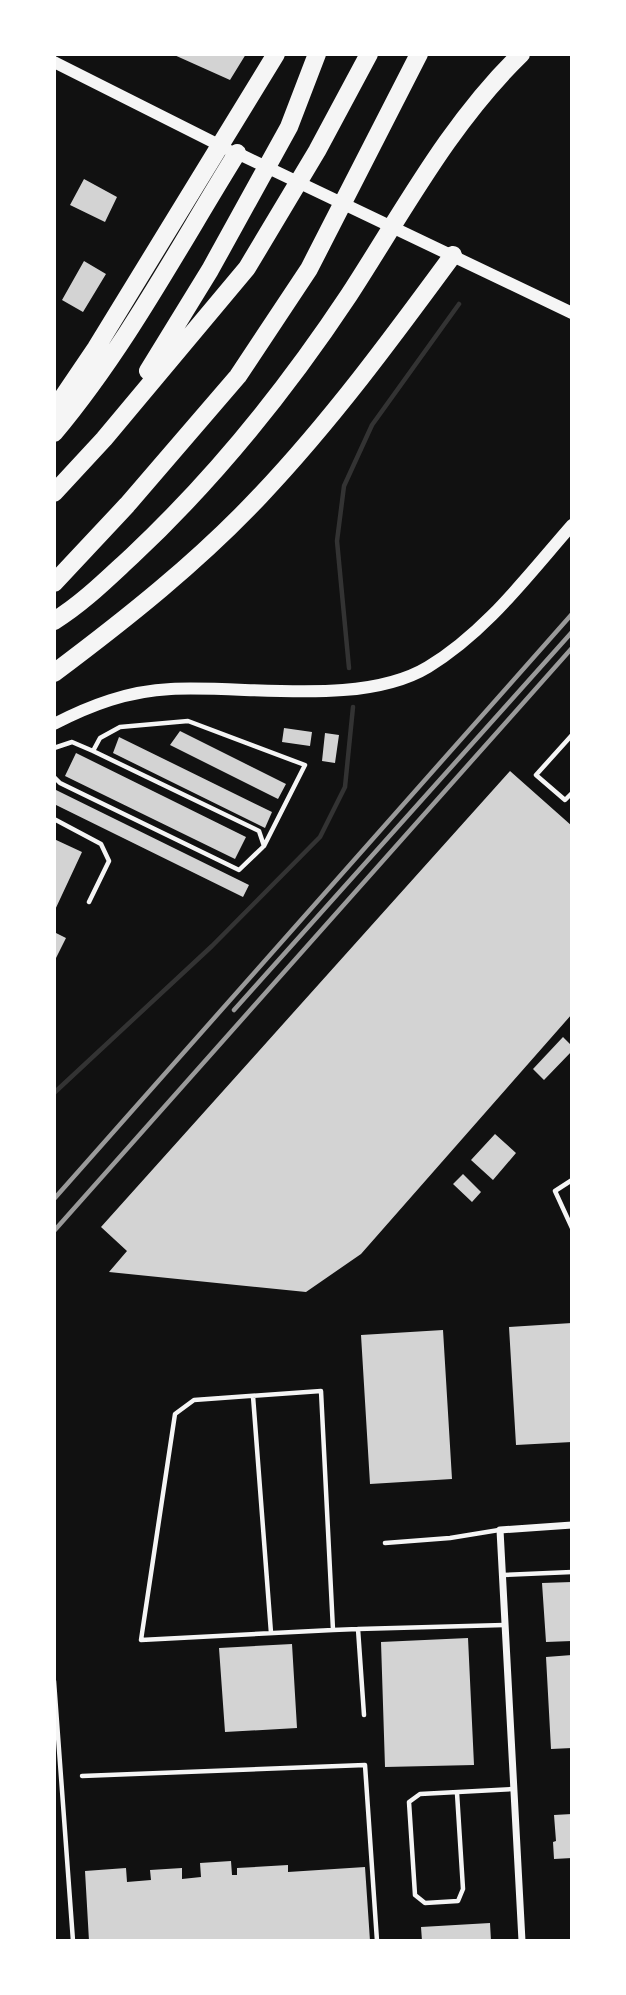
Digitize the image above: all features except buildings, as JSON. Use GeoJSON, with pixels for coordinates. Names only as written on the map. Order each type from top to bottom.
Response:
{"type":"FeatureCollection","features":[{"type":"Feature","properties":{"kind":"highway"},"geometry":{"type":"LineString","coordinates":[[54,410],[85,366],[276,54]]}},
{"type":"Feature","properties":{"kind":"highway"},"geometry":{"type":"LineString","coordinates":[[104,439],[174,331],[282,139],[317,54]]}},
{"type":"Feature","properties":{"kind":"highway"},"geometry":{"type":"LineString","coordinates":[[54,493],[104,439],[247,268],[317,151],[369,54]]}},
{"type":"Feature","properties":{"kind":"highway"},"geometry":{"type":"LineString","coordinates":[[54,583],[127,505],[238,376],[309,270],[419,54]]}},
{"type":"Feature","properties":{"kind":"highway"},"geometry":{"type":"LineString","coordinates":[[54,621],[82,601],[151,538],[206,481],[253,426],[349,295],[447,140],[479,99],[521,54]]}},
{"type":"Feature","properties":{"kind":"highway"},"geometry":{"type":"LineString","coordinates":[[54,433],[81,401],[139,318],[237,153]]}},
{"type":"Feature","properties":{"kind":"highway"},"geometry":{"type":"LineString","coordinates":[[54,673],[149,599],[259,497],[372,365],[453,255]]}},
{"type":"Feature","properties":{"kind":"street"},"geometry":{"type":"LineString","coordinates":[[54,62],[259,164],[572,313]]}},
{"type":"Feature","properties":{"kind":"street"},"geometry":{"type":"LineString","coordinates":[[54,724],[106,699],[142,692],[196,688],[324,691],[394,682],[426,668],[463,644],[498,609],[572,525]]}},
{"type":"Feature","properties":{"kind":"street"},"geometry":{"type":"LineString","coordinates":[[522,1941],[500,1530],[572,1525]]}},
{"type":"Feature","properties":{"kind":"lane"},"geometry":{"type":"LineString","coordinates":[[54,777],[55,780],[239,870],[264,846],[305,765],[188,721],[120,727],[100,738],[93,751]]}},
{"type":"Feature","properties":{"kind":"lane"},"geometry":{"type":"LineString","coordinates":[[572,735],[536,775],[565,800],[572,793]]}},
{"type":"Feature","properties":{"kind":"lane"},"geometry":{"type":"LineString","coordinates":[[54,748],[72,742],[93,751],[259,831],[264,846]]}},
{"type":"Feature","properties":{"kind":"lane"},"geometry":{"type":"LineString","coordinates":[[54,819],[102,844],[109,862],[89,902]]}},
{"type":"Feature","properties":{"kind":"lane"},"geometry":{"type":"LineString","coordinates":[[572,1180],[555,1191],[572,1228]]}},
{"type":"Feature","properties":{"kind":"lane"},"geometry":{"type":"LineString","coordinates":[[333,1630],[321,1391],[194,1400],[175,1413],[141,1640],[505,1625]]}},
{"type":"Feature","properties":{"kind":"lane"},"geometry":{"type":"LineString","coordinates":[[253,1396],[271,1633]]}},
{"type":"Feature","properties":{"kind":"lane"},"geometry":{"type":"LineString","coordinates":[[385,1543],[450,1538],[500,1530]]}},
{"type":"Feature","properties":{"kind":"lane"},"geometry":{"type":"LineString","coordinates":[[502,1575],[572,1572]]}},
{"type":"Feature","properties":{"kind":"lane"},"geometry":{"type":"LineString","coordinates":[[358,1629],[364,1715]]}},
{"type":"Feature","properties":{"kind":"lane"},"geometry":{"type":"LineString","coordinates":[[54,1681],[73,1941]]}},
{"type":"Feature","properties":{"kind":"lane"},"geometry":{"type":"LineString","coordinates":[[82,1776],[365,1765],[377,1941]]}},
{"type":"Feature","properties":{"kind":"lane"},"geometry":{"type":"LineString","coordinates":[[457,1793],[463,1889],[458,1901],[425,1903],[415,1895],[409,1802],[419,1794],[514,1789]]}},
{"type":"Feature","properties":{"kind":"waterway"},"geometry":{"type":"LineString","coordinates":[[349,668],[337,541],[344,486],[372,425],[459,304]]}},
{"type":"Feature","properties":{"kind":"waterway"},"geometry":{"type":"LineString","coordinates":[[54,1093],[212,946],[320,837],[345,787],[353,707]]}},
{"type":"Feature","properties":{"kind":"railway"},"geometry":{"type":"LineString","coordinates":[[54,1199],[572,614]]}},
{"type":"Feature","properties":{"kind":"railway"},"geometry":{"type":"LineString","coordinates":[[234,1010],[572,632]]}},
{"type":"Feature","properties":{"kind":"railway"},"geometry":{"type":"LineString","coordinates":[[54,1231],[572,648]]}}]}
